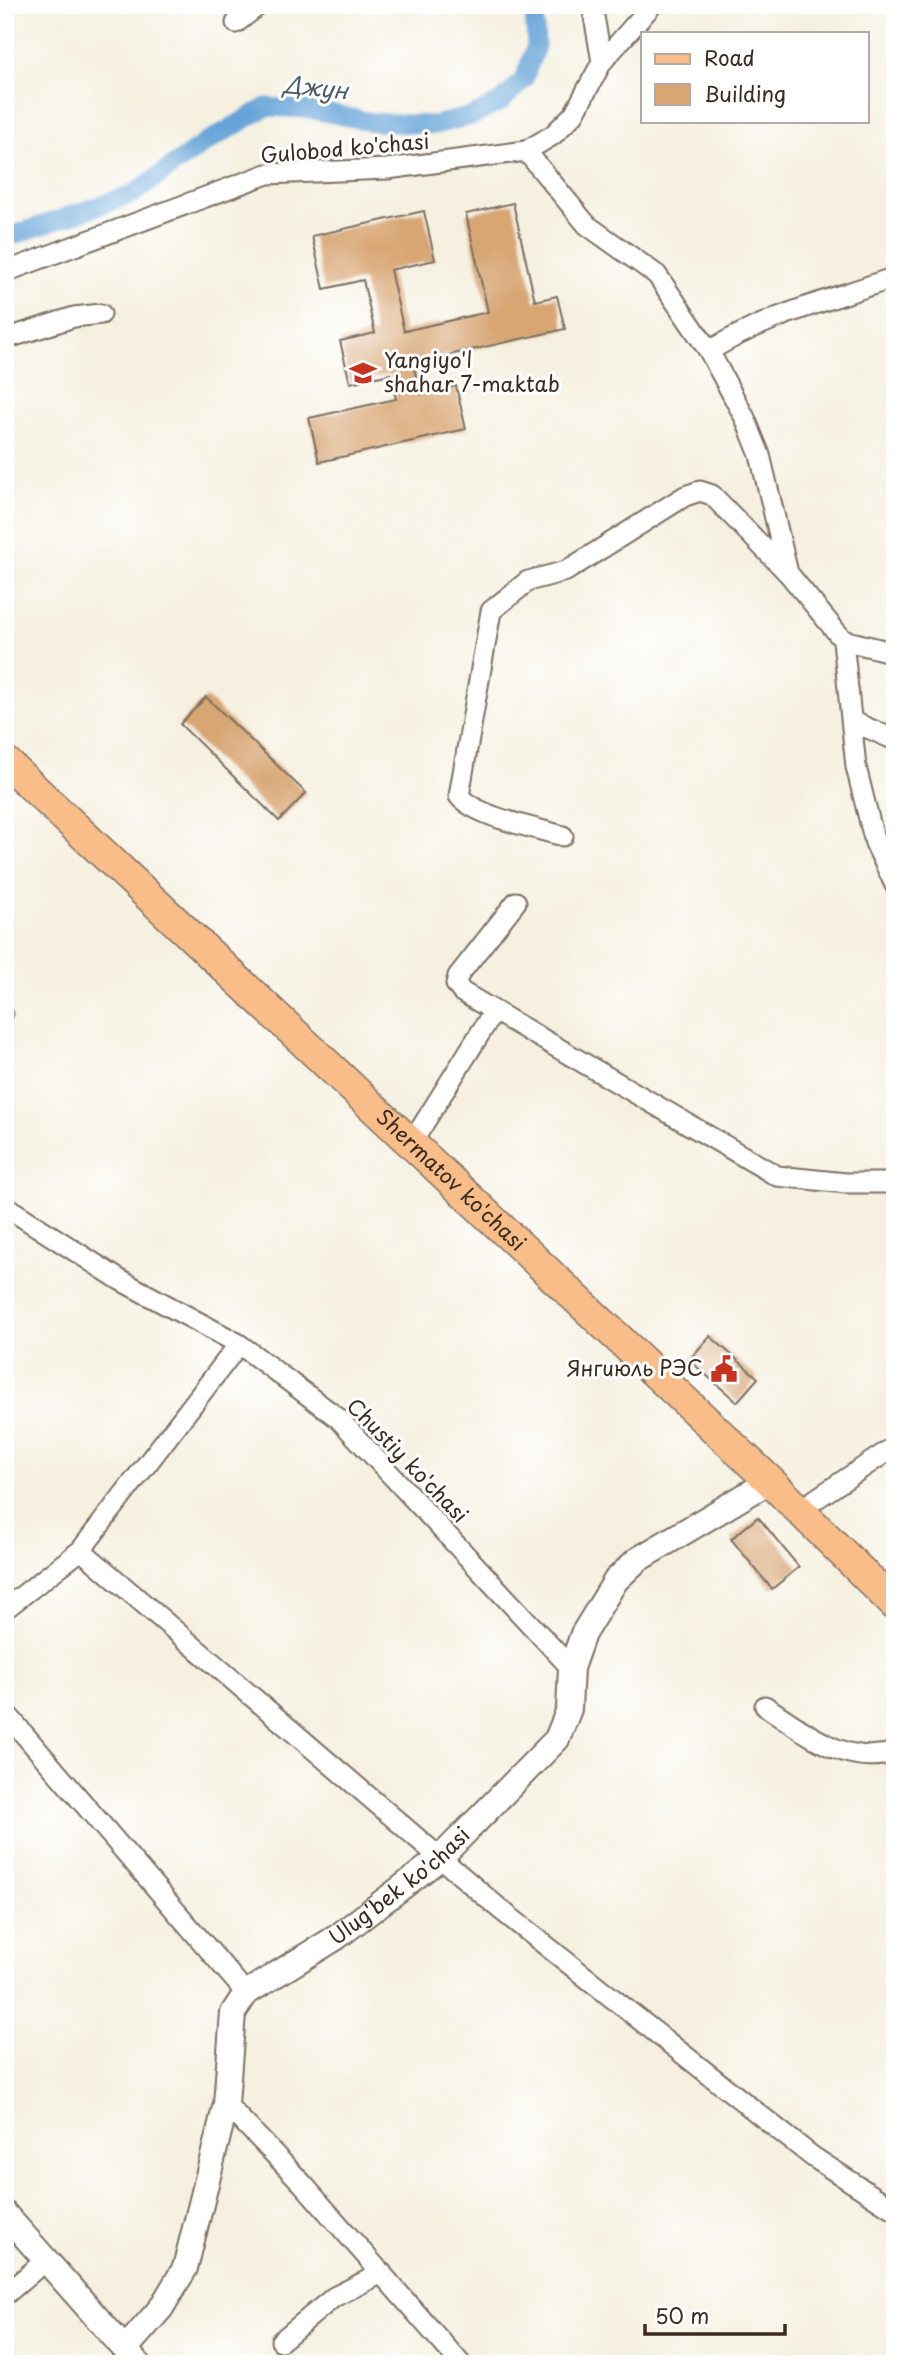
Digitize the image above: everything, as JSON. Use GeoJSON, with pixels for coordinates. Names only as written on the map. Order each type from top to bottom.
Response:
{"type":"FeatureCollection","features":[{"type":"Feature","properties":{"kind":"main road","name":"Shermatov ko'chasi"},"geometry":{"type":"LineString","coordinates":[[5,761],[770,1481],[895,1605]]}},
{"type":"Feature","properties":{"kind":"street"},"geometry":{"type":"LineString","coordinates":[[236,23],[258,5]]}},
{"type":"Feature","properties":{"kind":"street"},"geometry":{"type":"LineString","coordinates":[[592,5],[602,62]]}},
{"type":"Feature","properties":{"kind":"street","name":"Gulobod ko'chasi"},"geometry":{"type":"LineString","coordinates":[[5,272],[267,174],[387,169],[526,151],[554,135],[574,114],[602,62],[652,5]]}},
{"type":"Feature","properties":{"kind":"street"},"geometry":{"type":"LineString","coordinates":[[526,151],[587,225],[657,275],[709,351],[745,418],[760,455],[788,573]]}},
{"type":"Feature","properties":{"kind":"street"},"geometry":{"type":"LineString","coordinates":[[709,351],[745,329],[782,313],[895,277]]}},
{"type":"Feature","properties":{"kind":"street"},"geometry":{"type":"LineString","coordinates":[[5,338],[74,317],[101,314]]}},
{"type":"Feature","properties":{"kind":"street"},"geometry":{"type":"LineString","coordinates":[[563,836],[491,814],[466,804],[459,796],[491,611],[528,581],[566,571],[685,496],[700,491],[712,495],[788,573],[843,640],[856,767],[874,843],[895,885]]}},
{"type":"Feature","properties":{"kind":"street"},"geometry":{"type":"LineString","coordinates":[[843,640],[895,653]]}},
{"type":"Feature","properties":{"kind":"street"},"geometry":{"type":"LineString","coordinates":[[853,722],[895,740]]}},
{"type":"Feature","properties":{"kind":"street"},"geometry":{"type":"LineString","coordinates":[[516,902],[457,979],[462,992],[506,1015],[777,1176],[846,1184],[895,1182]]}},
{"type":"Feature","properties":{"kind":"street"},"geometry":{"type":"LineString","coordinates":[[411,1144],[494,1011]]}},
{"type":"Feature","properties":{"kind":"street","name":"Chustiy ko'chasi"},"geometry":{"type":"LineString","coordinates":[[5,1206],[120,1280],[239,1344],[338,1419],[571,1668]]}},
{"type":"Feature","properties":{"kind":"street"},"geometry":{"type":"LineString","coordinates":[[5,1609],[81,1550],[239,1344]]}},
{"type":"Feature","properties":{"kind":"street"},"geometry":{"type":"LineString","coordinates":[[798,1511],[895,1446]]}},
{"type":"Feature","properties":{"kind":"street","name":"Ulug'bek ko'chasi"},"geometry":{"type":"LineString","coordinates":[[246,1993],[337,1937],[440,1858],[557,1739],[569,1709],[571,1668],[583,1634],[616,1580],[637,1560],[770,1481]]}},
{"type":"Feature","properties":{"kind":"street"},"geometry":{"type":"LineString","coordinates":[[81,1550],[440,1858],[813,2157],[890,2207],[895,2206]]}},
{"type":"Feature","properties":{"kind":"street"},"geometry":{"type":"LineString","coordinates":[[765,1706],[830,1749],[878,1757],[895,1752]]}},
{"type":"Feature","properties":{"kind":"street"},"geometry":{"type":"LineString","coordinates":[[5,1712],[246,1993],[233,2013],[226,2104],[185,2268],[133,2355],[5,2214]]}},
{"type":"Feature","properties":{"kind":"street"},"geometry":{"type":"LineString","coordinates":[[226,2104],[302,2183],[461,2364]]}},
{"type":"Feature","properties":{"kind":"street"},"geometry":{"type":"LineString","coordinates":[[5,2295],[45,2261]]}},
{"type":"Feature","properties":{"kind":"street"},"geometry":{"type":"LineString","coordinates":[[281,2341],[334,2297],[382,2273]]}},
{"type":"Feature","properties":{"kind":"building"},"geometry":{"type":"Polygon","coordinates":[[[513,203],[535,301],[557,296],[565,329],[413,363],[420,394],[456,386],[466,429],[319,462],[309,418],[396,399],[390,374],[350,383],[340,341],[375,333],[363,280],[324,289],[312,236],[424,211],[435,260],[390,270],[404,331],[488,312],[466,214],[513,203]]]}},
{"type":"Feature","properties":{"kind":"building"},"geometry":{"type":"Polygon","coordinates":[[[206,697],[306,793],[279,821],[180,724],[206,697]]]}},
{"type":"Feature","properties":{"kind":"building","name":"Янгиюль РЭС"},"geometry":{"type":"Polygon","coordinates":[[[710,1336],[758,1378],[737,1402],[689,1360],[710,1336]]]}},
{"type":"Feature","properties":{"kind":"building"},"geometry":{"type":"Polygon","coordinates":[[[758,1517],[799,1567],[772,1589],[731,1539],[758,1517]]]}},
{"type":"Feature","properties":{"kind":"waterway","name":"Джун"},"geometry":{"type":"LineString","coordinates":[[5,238],[133,194],[202,145],[266,107],[309,109],[372,122],[434,125],[472,116],[501,102],[524,79],[536,46],[534,5]]}},
{"type":"Feature","properties":{"kind":"place","name":"Yangiyo'l shahar 7-maktab"},"geometry":{"type":"Point","coordinates":[363,373]}},
{"type":"Feature","properties":{"kind":"place","name":"Янгиюль РЭС"},"geometry":{"type":"Point","coordinates":[724,1369]}}]}
